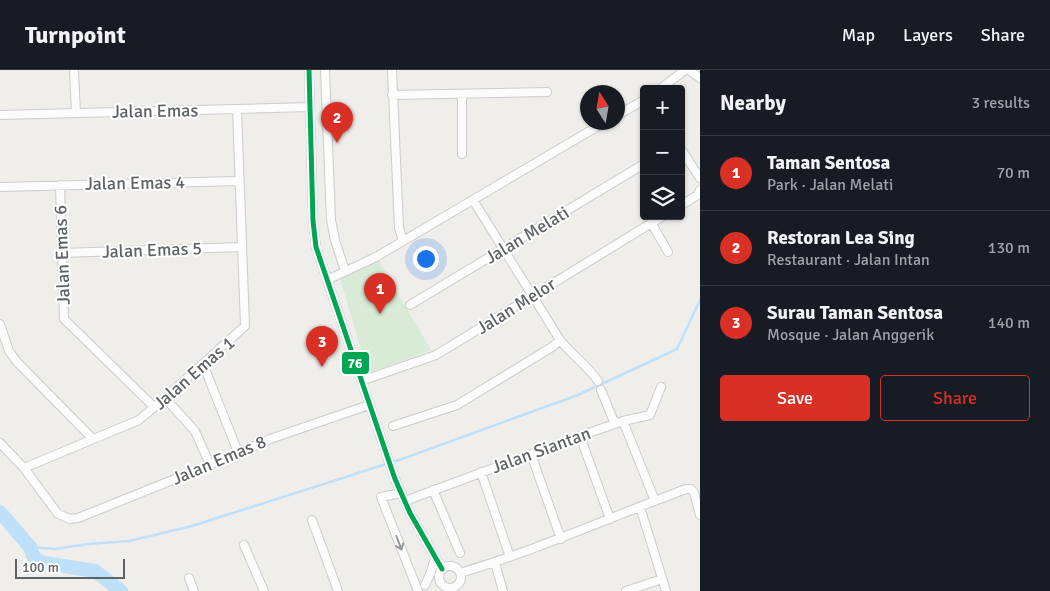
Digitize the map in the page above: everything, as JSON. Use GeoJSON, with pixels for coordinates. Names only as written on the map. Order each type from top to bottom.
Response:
{"type":"FeatureCollection","features":[{"type":"Feature","properties":{"kind":"street"},"geometry":{"type":"LineString","coordinates":[[74,70],[76,113]]}},
{"type":"Feature","properties":{"kind":"street"},"geometry":{"type":"LineString","coordinates":[[309,70],[315,240],[320,262],[395,479],[442,569]]}},
{"type":"Feature","properties":{"kind":"street"},"geometry":{"type":"LineString","coordinates":[[325,70],[331,220],[345,271]]}},
{"type":"Feature","properties":{"kind":"street"},"geometry":{"type":"LineString","coordinates":[[392,70],[399,228],[403,241]]}},
{"type":"Feature","properties":{"kind":"street"},"geometry":{"type":"LineString","coordinates":[[665,85],[685,70]]}},
{"type":"Feature","properties":{"kind":"street"},"geometry":{"type":"LineString","coordinates":[[690,70],[700,78]]}},
{"type":"Feature","properties":{"kind":"street"},"geometry":{"type":"LineString","coordinates":[[392,95],[547,92]]}},
{"type":"Feature","properties":{"kind":"street"},"geometry":{"type":"LineString","coordinates":[[462,94],[462,154]]}},
{"type":"Feature","properties":{"kind":"street"},"geometry":{"type":"LineString","coordinates":[[625,111],[640,102]]}},
{"type":"Feature","properties":{"kind":"street","name":"Jalan Emas"},"geometry":{"type":"LineString","coordinates":[[0,115],[310,107]]}},
{"type":"Feature","properties":{"kind":"street","name":"Jalan Emas 1"},"geometry":{"type":"LineString","coordinates":[[24,468],[139,420],[245,326],[237,109]]}},
{"type":"Feature","properties":{"kind":"street"},"geometry":{"type":"LineString","coordinates":[[327,280],[376,257],[591,130]]}},
{"type":"Feature","properties":{"kind":"street"},"geometry":{"type":"LineString","coordinates":[[310,134],[327,134]]}},
{"type":"Feature","properties":{"kind":"street"},"geometry":{"type":"LineString","coordinates":[[685,155],[700,178]]}},
{"type":"Feature","properties":{"kind":"street","name":"Jalan Melati"},"geometry":{"type":"LineString","coordinates":[[410,305],[640,166]]}},
{"type":"Feature","properties":{"kind":"street","name":"Jalan Emas 4"},"geometry":{"type":"LineString","coordinates":[[0,187],[239,181]]}},
{"type":"Feature","properties":{"kind":"street","name":"Jalan Emas 6"},"geometry":{"type":"LineString","coordinates":[[60,185],[64,319],[154,408]]}},
{"type":"Feature","properties":{"kind":"street"},"geometry":{"type":"LineString","coordinates":[[685,203],[698,195],[700,190]]}},
{"type":"Feature","properties":{"kind":"street"},"geometry":{"type":"LineString","coordinates":[[473,200],[560,340],[572,355],[589,368],[598,381]]}},
{"type":"Feature","properties":{"kind":"street","name":"Jalan Melor"},"geometry":{"type":"LineString","coordinates":[[361,381],[436,356],[658,220]]}},
{"type":"Feature","properties":{"kind":"street"},"geometry":{"type":"LineString","coordinates":[[652,224],[668,252]]}},
{"type":"Feature","properties":{"kind":"street","name":"Jalan Emas 5"},"geometry":{"type":"LineString","coordinates":[[62,253],[242,247]]}},
{"type":"Feature","properties":{"kind":"street"},"geometry":{"type":"LineString","coordinates":[[0,324],[9,351],[17,362],[93,440]]}},
{"type":"Feature","properties":{"kind":"street"},"geometry":{"type":"LineString","coordinates":[[393,426],[457,405],[552,347],[560,340]]}},
{"type":"Feature","properties":{"kind":"street"},"geometry":{"type":"LineString","coordinates":[[203,364],[238,452]]}},
{"type":"Feature","properties":{"kind":"street","name":"Jalan Siantan"},"geometry":{"type":"LineString","coordinates":[[405,501],[580,436],[623,421],[650,415],[661,386]]}},
{"type":"Feature","properties":{"kind":"street"},"geometry":{"type":"LineString","coordinates":[[601,390],[615,424]]}},
{"type":"Feature","properties":{"kind":"street"},"geometry":{"type":"LineString","coordinates":[[165,398],[195,431],[210,465]]}},
{"type":"Feature","properties":{"kind":"street","name":"Jalan Emas 8"},"geometry":{"type":"LineString","coordinates":[[24,468],[58,514],[70,519],[78,518],[270,439],[369,405]]}},
{"type":"Feature","properties":{"kind":"street"},"geometry":{"type":"LineString","coordinates":[[623,421],[655,501]]}},
{"type":"Feature","properties":{"kind":"street"},"geometry":{"type":"LineString","coordinates":[[580,436],[610,519]]}},
{"type":"Feature","properties":{"kind":"street"},"geometry":{"type":"LineString","coordinates":[[0,443],[24,468]]}},
{"type":"Feature","properties":{"kind":"street"},"geometry":{"type":"LineString","coordinates":[[531,454],[561,539]]}},
{"type":"Feature","properties":{"kind":"street"},"geometry":{"type":"LineString","coordinates":[[481,472],[510,557]]}},
{"type":"Feature","properties":{"kind":"street"},"geometry":{"type":"LineString","coordinates":[[460,574],[561,539],[686,489],[694,493],[700,515]]}},
{"type":"Feature","properties":{"kind":"street"},"geometry":{"type":"LineString","coordinates":[[433,490],[460,553]]}},
{"type":"Feature","properties":{"kind":"street"},"geometry":{"type":"LineString","coordinates":[[402,493],[381,497],[418,589]]}},
{"type":"Feature","properties":{"kind":"street"},"geometry":{"type":"LineString","coordinates":[[640,507],[666,591]]}},
{"type":"Feature","properties":{"kind":"street"},"geometry":{"type":"LineString","coordinates":[[312,520],[338,591]]}},
{"type":"Feature","properties":{"kind":"street"},"geometry":{"type":"LineString","coordinates":[[244,544],[264,591]]}},
{"type":"Feature","properties":{"kind":"street"},"geometry":{"type":"LineString","coordinates":[[418,589],[431,572],[435,558]]}},
{"type":"Feature","properties":{"kind":"street"},"geometry":{"type":"LineString","coordinates":[[495,563],[503,591]]}},
{"type":"Feature","properties":{"kind":"street"},"geometry":{"type":"LineString","coordinates":[[449,566],[453,566],[460,574],[458,584],[453,588],[445,588],[438,579],[442,569],[449,566]]}},
{"type":"Feature","properties":{"kind":"street"},"geometry":{"type":"LineString","coordinates":[[189,578],[194,591]]}},
{"type":"Feature","properties":{"kind":"street"},"geometry":{"type":"LineString","coordinates":[[418,589],[438,579]]}},
{"type":"Feature","properties":{"kind":"street"},"geometry":{"type":"LineString","coordinates":[[626,591],[640,589],[662,579]]}},
{"type":"Feature","properties":{"kind":"street"},"geometry":{"type":"LineString","coordinates":[[458,584],[464,591]]}},
{"type":"Feature","properties":{"kind":"green space"},"geometry":{"type":"Polygon","coordinates":[[[378,260],[431,350],[368,373],[340,278],[378,260]]]}},
{"type":"Feature","properties":{"kind":"waterway"},"geometry":{"type":"LineString","coordinates":[[30,547],[55,549],[129,541],[192,526],[402,459],[578,395],[677,349],[700,300]]}},
{"type":"Feature","properties":{"kind":"waterway"},"geometry":{"type":"LineString","coordinates":[[0,512],[30,547],[34,558],[44,563],[95,571],[121,591]]}},
{"type":"Feature","properties":{"kind":"transit line","name":"76"},"geometry":{"type":"LineString","coordinates":[[309,70],[313,221],[316,247],[395,479],[410,513],[442,569]]}},
{"type":"Feature","properties":{"kind":"place","name":"Restoran Lea Sing"},"geometry":{"type":"Point","coordinates":[337,143]}},
{"type":"Feature","properties":{"kind":"place","name":"Taman Sentosa"},"geometry":{"type":"Point","coordinates":[380,314]}},
{"type":"Feature","properties":{"kind":"place","name":"Surau Taman Sentosa"},"geometry":{"type":"Point","coordinates":[322,367]}}]}
